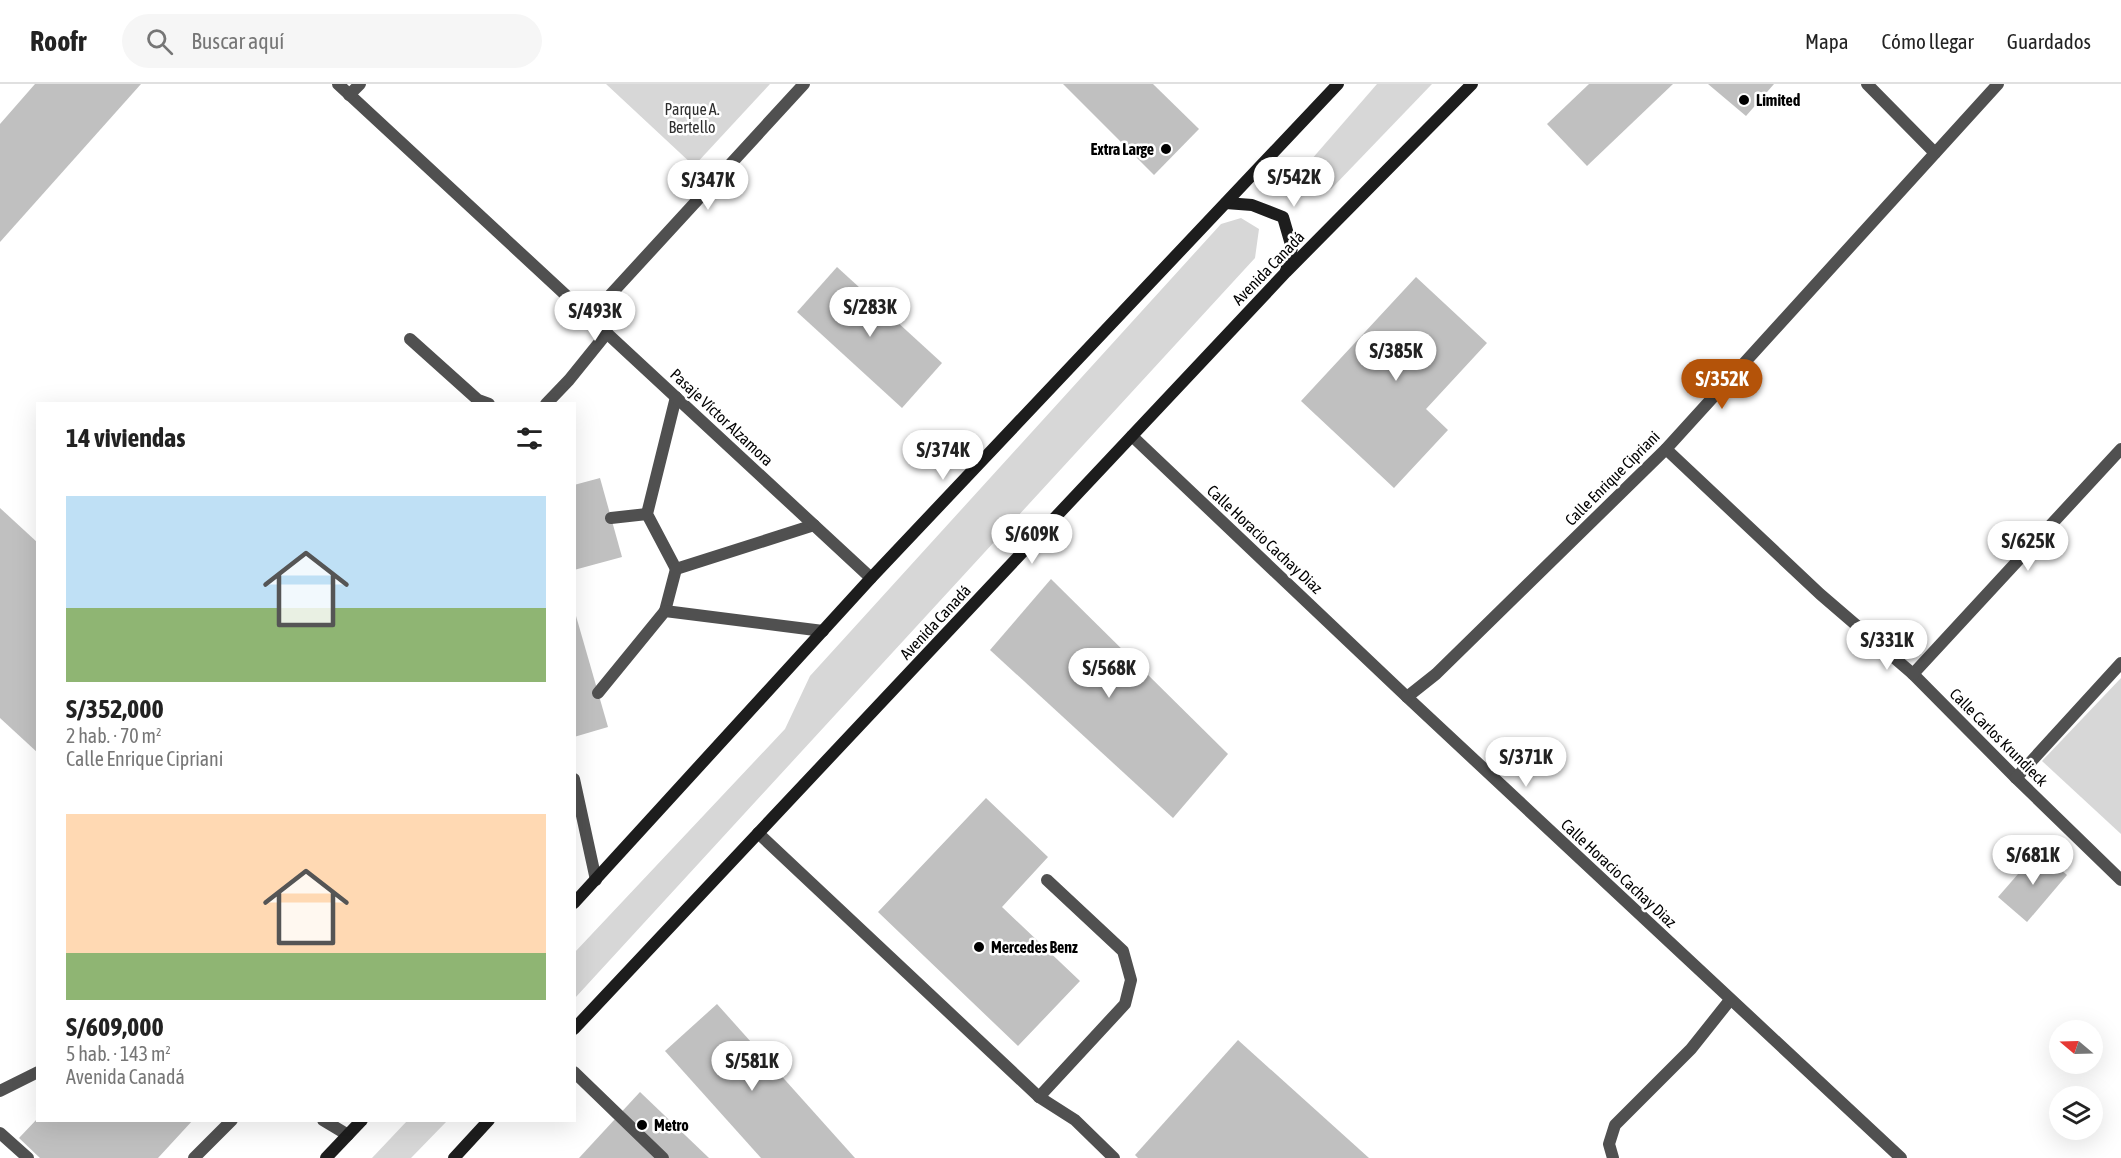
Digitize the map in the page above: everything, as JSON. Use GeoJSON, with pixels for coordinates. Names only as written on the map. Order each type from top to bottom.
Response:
{"type":"FeatureCollection","features":[{"type":"Feature","properties":{"kind":"main road"},"geometry":{"type":"LineString","coordinates":[[576,901],[871,578],[1338,84]]}},
{"type":"Feature","properties":{"kind":"main road","name":"Avenida Canadá"},"geometry":{"type":"LineString","coordinates":[[576,1027],[1286,272],[1472,84]]}},
{"type":"Feature","properties":{"kind":"main road"},"geometry":{"type":"LineString","coordinates":[[1226,203],[1252,205],[1283,217],[1292,248],[1286,272]]}},
{"type":"Feature","properties":{"kind":"main road"},"geometry":{"type":"LineString","coordinates":[[326,1158],[360,1122]]}},
{"type":"Feature","properties":{"kind":"main road"},"geometry":{"type":"LineString","coordinates":[[454,1158],[487,1122]]}},
{"type":"Feature","properties":{"kind":"street","name":"Pasaje Víctor Alzamora"},"geometry":{"type":"LineString","coordinates":[[338,84],[871,578]]}},
{"type":"Feature","properties":{"kind":"street"},"geometry":{"type":"LineString","coordinates":[[349,95],[360,84]]}},
{"type":"Feature","properties":{"kind":"street"},"geometry":{"type":"LineString","coordinates":[[590,317],[804,84]]}},
{"type":"Feature","properties":{"kind":"street"},"geometry":{"type":"LineString","coordinates":[[1867,84],[1935,153]]}},
{"type":"Feature","properties":{"kind":"street","name":"Calle Enrique Cipriani"},"geometry":{"type":"LineString","coordinates":[[1407,697],[1436,674],[1666,449],[1998,84]]}},
{"type":"Feature","properties":{"kind":"street"},"geometry":{"type":"LineString","coordinates":[[548,402],[607,333]]}},
{"type":"Feature","properties":{"kind":"street"},"geometry":{"type":"LineString","coordinates":[[410,339],[478,400],[484,402]]}},
{"type":"Feature","properties":{"kind":"street"},"geometry":{"type":"LineString","coordinates":[[598,693],[665,611],[676,569],[647,514],[676,397]]}},
{"type":"Feature","properties":{"kind":"street","name":"Calle Horacio Cachay Diaz"},"geometry":{"type":"LineString","coordinates":[[1132,436],[1407,697],[1901,1158]]}},
{"type":"Feature","properties":{"kind":"street","name":"Calle Carlos Krundieck"},"geometry":{"type":"LineString","coordinates":[[1666,449],[1820,594],[1913,674],[2121,880]]}},
{"type":"Feature","properties":{"kind":"street"},"geometry":{"type":"LineString","coordinates":[[1913,674],[2121,449]]}},
{"type":"Feature","properties":{"kind":"street"},"geometry":{"type":"LineString","coordinates":[[612,518],[647,514]]}},
{"type":"Feature","properties":{"kind":"street"},"geometry":{"type":"LineString","coordinates":[[676,569],[814,525]]}},
{"type":"Feature","properties":{"kind":"street"},"geometry":{"type":"LineString","coordinates":[[665,611],[823,631]]}},
{"type":"Feature","properties":{"kind":"street"},"geometry":{"type":"LineString","coordinates":[[2016,778],[2121,663]]}},
{"type":"Feature","properties":{"kind":"street"},"geometry":{"type":"LineString","coordinates":[[576,788],[596,880]]}},
{"type":"Feature","properties":{"kind":"street"},"geometry":{"type":"LineString","coordinates":[[758,833],[1039,1097],[1075,1120],[1114,1158]]}},
{"type":"Feature","properties":{"kind":"street"},"geometry":{"type":"LineString","coordinates":[[1039,1097],[1125,1004],[1131,980],[1123,951],[1047,880]]}},
{"type":"Feature","properties":{"kind":"street"},"geometry":{"type":"LineString","coordinates":[[1613,1158],[1609,1144],[1615,1125],[1691,1049],[1730,1000]]}},
{"type":"Feature","properties":{"kind":"street"},"geometry":{"type":"LineString","coordinates":[[0,1091],[36,1073]]}},
{"type":"Feature","properties":{"kind":"street"},"geometry":{"type":"LineString","coordinates":[[576,1074],[663,1158]]}},
{"type":"Feature","properties":{"kind":"street"},"geometry":{"type":"LineString","coordinates":[[194,1158],[230,1122]]}},
{"type":"Feature","properties":{"kind":"street"},"geometry":{"type":"LineString","coordinates":[[326,1122],[348,1135]]}},
{"type":"Feature","properties":{"kind":"street"},"geometry":{"type":"LineString","coordinates":[[0,1133],[28,1158]]}},
{"type":"Feature","properties":{"kind":"green space","name":"Parque A. Bertello"},"geometry":{"type":"Polygon","coordinates":[[[606,84],[770,84],[694,166],[606,84]]]}},
{"type":"Feature","properties":{"kind":"green space"},"geometry":{"type":"Polygon","coordinates":[[[1377,84],[1432,84],[1331,189],[1311,160],[1377,84]]]}},
{"type":"Feature","properties":{"kind":"green space"},"geometry":{"type":"Polygon","coordinates":[[[1241,218],[1259,229],[1255,258],[576,997],[576,951],[785,729],[810,676],[1221,224],[1241,218]]]}},
{"type":"Feature","properties":{"kind":"green space"},"geometry":{"type":"Polygon","coordinates":[[[2121,678],[2121,834],[2042,761],[2121,678]]]}},
{"type":"Feature","properties":{"kind":"green space"},"geometry":{"type":"Polygon","coordinates":[[[406,1122],[446,1122],[411,1158],[372,1158],[406,1122]]]}},
{"type":"Feature","properties":{"kind":"building"},"geometry":{"type":"Polygon","coordinates":[[[35,84],[141,84],[0,242],[0,124],[35,84]]]}},
{"type":"Feature","properties":{"kind":"building"},"geometry":{"type":"Polygon","coordinates":[[[1063,84],[1153,84],[1199,129],[1154,175],[1063,84]]]}},
{"type":"Feature","properties":{"kind":"building"},"geometry":{"type":"Polygon","coordinates":[[[1589,84],[1673,84],[1587,166],[1547,124],[1589,84]]]}},
{"type":"Feature","properties":{"kind":"building","name":"Limited"},"geometry":{"type":"Polygon","coordinates":[[[1708,84],[1774,84],[1746,116],[1708,84]]]}},
{"type":"Feature","properties":{"kind":"building"},"geometry":{"type":"Polygon","coordinates":[[[837,267],[942,363],[902,408],[797,312],[837,267]]]}},
{"type":"Feature","properties":{"kind":"building"},"geometry":{"type":"Polygon","coordinates":[[[1416,277],[1487,343],[1426,409],[1448,430],[1394,488],[1301,401],[1416,277]]]}},
{"type":"Feature","properties":{"kind":"building"},"geometry":{"type":"Polygon","coordinates":[[[600,478],[622,557],[576,569],[576,484],[600,478]]]}},
{"type":"Feature","properties":{"kind":"building"},"geometry":{"type":"Polygon","coordinates":[[[0,508],[36,541],[36,751],[0,718],[0,508]]]}},
{"type":"Feature","properties":{"kind":"building"},"geometry":{"type":"Polygon","coordinates":[[[1051,579],[1228,754],[1173,818],[990,650],[1051,579]]]}},
{"type":"Feature","properties":{"kind":"building"},"geometry":{"type":"Polygon","coordinates":[[[576,616],[608,727],[576,736],[576,616]]]}},
{"type":"Feature","properties":{"kind":"building","name":"Mercedes Benz"},"geometry":{"type":"Polygon","coordinates":[[[986,798],[1048,857],[1002,907],[1080,981],[1018,1046],[878,912],[986,798]]]}},
{"type":"Feature","properties":{"kind":"building"},"geometry":{"type":"Polygon","coordinates":[[[2039,850],[2067,875],[2027,922],[1998,897],[2039,850]]]}},
{"type":"Feature","properties":{"kind":"building"},"geometry":{"type":"Polygon","coordinates":[[[717,1004],[855,1158],[761,1158],[665,1051],[717,1004]]]}},
{"type":"Feature","properties":{"kind":"building"},"geometry":{"type":"Polygon","coordinates":[[[1238,1040],[1369,1158],[1138,1158],[1135,1155],[1238,1040]]]}},
{"type":"Feature","properties":{"kind":"building","name":"Metro"},"geometry":{"type":"Polygon","coordinates":[[[640,1092],[709,1158],[579,1158],[640,1092]]]}},
{"type":"Feature","properties":{"kind":"building"},"geometry":{"type":"Polygon","coordinates":[[[36,1120],[36,1122],[191,1122],[158,1158],[40,1158],[19,1138],[36,1120]]]}},
{"type":"Feature","properties":{"kind":"place","name":"Limited"},"geometry":{"type":"Point","coordinates":[1744,100]}},
{"type":"Feature","properties":{"kind":"place","name":"Extra Large"},"geometry":{"type":"Point","coordinates":[1166,149]}},
{"type":"Feature","properties":{"kind":"place","name":"Mercedes Benz"},"geometry":{"type":"Point","coordinates":[979,947]}},
{"type":"Feature","properties":{"kind":"place","name":"Metro"},"geometry":{"type":"Point","coordinates":[642,1125]}}]}
